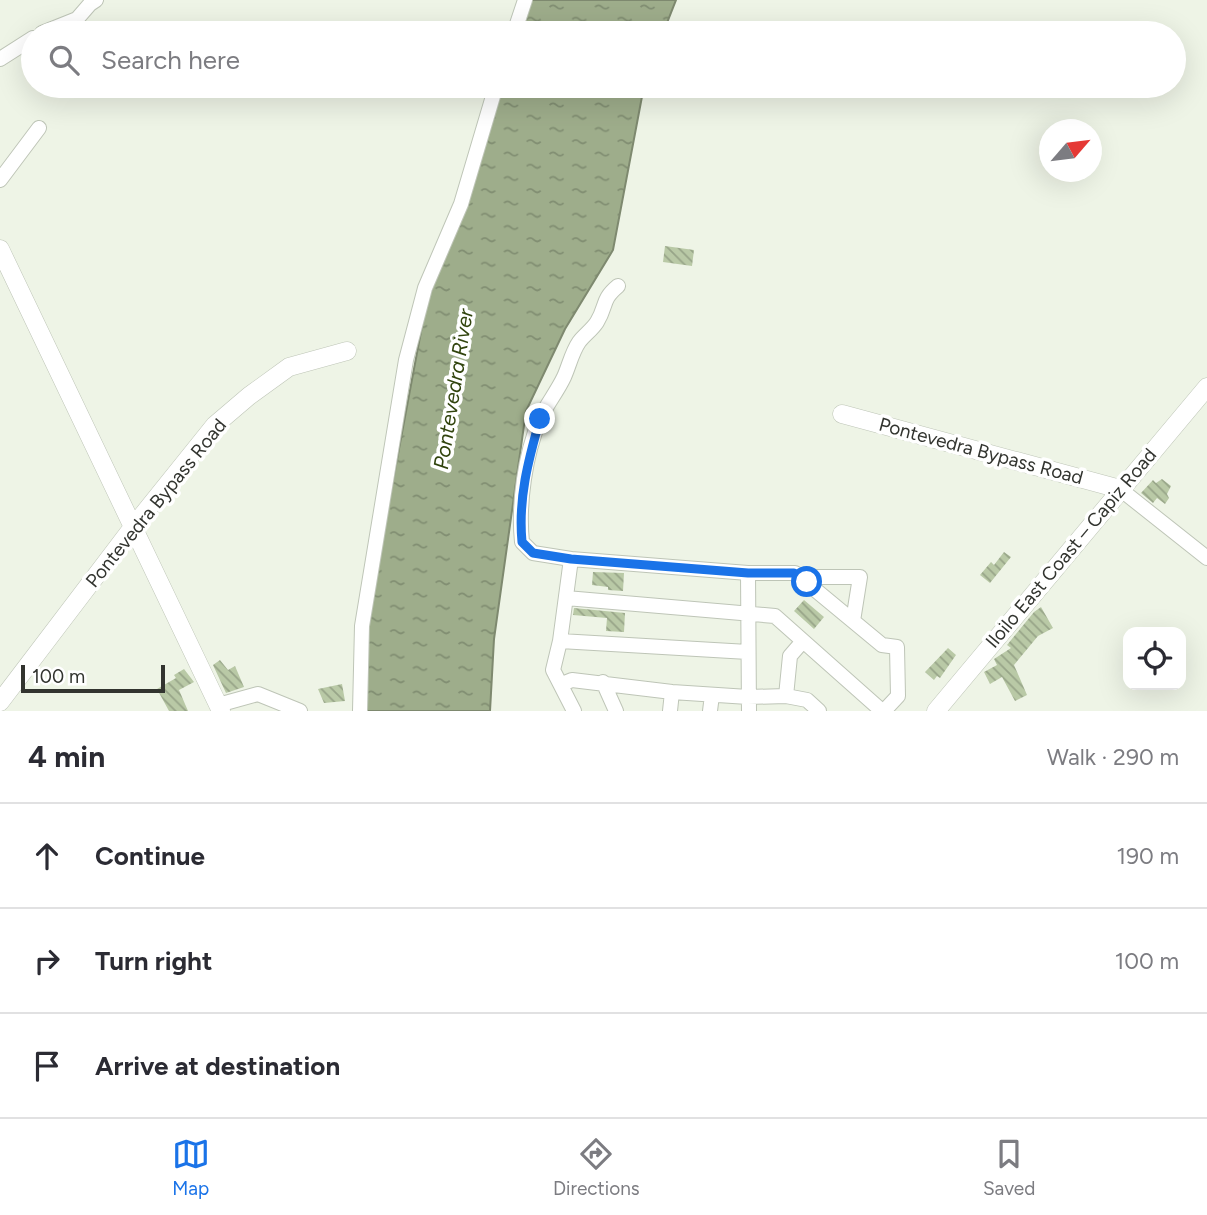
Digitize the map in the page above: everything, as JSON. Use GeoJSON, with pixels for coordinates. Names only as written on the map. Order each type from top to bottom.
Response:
{"type":"FeatureCollection","features":[{"type":"Feature","properties":{"kind":"main road"},"geometry":{"type":"LineString","coordinates":[[0,249],[220,708]]}},
{"type":"Feature","properties":{"kind":"main road","name":"Pontevedra Bypass Road"},"geometry":{"type":"LineString","coordinates":[[0,702],[133,527],[215,425],[289,367],[347,351]]}},
{"type":"Feature","properties":{"kind":"main road","name":"Iloilo East Coast – Capiz Road"},"geometry":{"type":"LineString","coordinates":[[936,711],[1207,387]]}},
{"type":"Feature","properties":{"kind":"main road","name":"Pontevedra Bypass Road"},"geometry":{"type":"LineString","coordinates":[[842,414],[1120,489]]}},
{"type":"Feature","properties":{"kind":"street"},"geometry":{"type":"LineString","coordinates":[[73,21],[96,0]]}},
{"type":"Feature","properties":{"kind":"street"},"geometry":{"type":"LineString","coordinates":[[518,21],[525,0]]}},
{"type":"Feature","properties":{"kind":"street"},"geometry":{"type":"LineString","coordinates":[[0,59],[21,46]]}},
{"type":"Feature","properties":{"kind":"street"},"geometry":{"type":"LineString","coordinates":[[360,711],[362,626],[406,360],[425,288],[461,204],[492,98]]}},
{"type":"Feature","properties":{"kind":"street"},"geometry":{"type":"LineString","coordinates":[[0,180],[39,128]]}},
{"type":"Feature","properties":{"kind":"street"},"geometry":{"type":"LineString","coordinates":[[566,598],[775,616],[883,711],[898,696],[897,647],[881,645],[794,573],[748,573],[571,559],[533,553],[522,542],[519,514],[540,419],[564,379],[579,342],[598,320],[608,294],[618,286]]}},
{"type":"Feature","properties":{"kind":"street"},"geometry":{"type":"LineString","coordinates":[[1120,489],[1207,558]]}},
{"type":"Feature","properties":{"kind":"street"},"geometry":{"type":"LineString","coordinates":[[571,559],[560,641],[553,670],[575,711]]}},
{"type":"Feature","properties":{"kind":"street"},"geometry":{"type":"LineString","coordinates":[[748,573],[749,704]]}},
{"type":"Feature","properties":{"kind":"street"},"geometry":{"type":"LineString","coordinates":[[807,582],[817,577],[860,577],[853,621]]}},
{"type":"Feature","properties":{"kind":"street"},"geometry":{"type":"LineString","coordinates":[[560,641],[748,652]]}},
{"type":"Feature","properties":{"kind":"street"},"geometry":{"type":"LineString","coordinates":[[786,696],[790,656],[803,641]]}},
{"type":"Feature","properties":{"kind":"street"},"geometry":{"type":"LineString","coordinates":[[562,684],[572,680],[603,682],[712,695],[749,704],[786,696],[807,700],[818,711]]}},
{"type":"Feature","properties":{"kind":"street"},"geometry":{"type":"LineString","coordinates":[[603,682],[616,711]]}},
{"type":"Feature","properties":{"kind":"street"},"geometry":{"type":"LineString","coordinates":[[670,711],[672,692]]}},
{"type":"Feature","properties":{"kind":"street"},"geometry":{"type":"LineString","coordinates":[[220,708],[258,694],[300,711]]}},
{"type":"Feature","properties":{"kind":"street"},"geometry":{"type":"LineString","coordinates":[[710,711],[712,695]]}},
{"type":"Feature","properties":{"kind":"water"},"geometry":{"type":"Polygon","coordinates":[[[531,0],[676,0],[668,21],[523,21],[531,0]]]}},
{"type":"Feature","properties":{"kind":"water","name":"Pontevedra River"},"geometry":{"type":"Polygon","coordinates":[[[499,98],[642,98],[613,250],[565,329],[526,411],[494,639],[490,711],[361,711],[364,635],[426,305],[481,158],[499,98]]]}},
{"type":"Feature","properties":{"kind":"building"},"geometry":{"type":"Polygon","coordinates":[[[665,246],[694,250],[692,266],[663,262],[665,246]]]}},
{"type":"Feature","properties":{"kind":"building"},"geometry":{"type":"Polygon","coordinates":[[[1162,479],[1171,486],[1167,494],[1169,498],[1165,504],[1157,498],[1153,503],[1141,493],[1153,480],[1156,483],[1162,479]]]}},
{"type":"Feature","properties":{"kind":"building"},"geometry":{"type":"Polygon","coordinates":[[[1004,552],[1011,557],[990,583],[980,575],[991,562],[994,565],[1004,552]]]}},
{"type":"Feature","properties":{"kind":"building"},"geometry":{"type":"Polygon","coordinates":[[[593,572],[624,573],[623,591],[592,585],[593,572]]]}},
{"type":"Feature","properties":{"kind":"building"},"geometry":{"type":"Polygon","coordinates":[[[804,600],[824,617],[814,629],[794,611],[804,600]]]}},
{"type":"Feature","properties":{"kind":"building"},"geometry":{"type":"Polygon","coordinates":[[[1041,607],[1053,628],[1038,636],[1014,665],[1027,695],[1015,701],[1002,677],[990,684],[984,672],[997,665],[994,659],[1011,648],[1007,645],[1041,607]]]}},
{"type":"Feature","properties":{"kind":"building"},"geometry":{"type":"Polygon","coordinates":[[[574,608],[625,613],[624,632],[606,631],[607,618],[573,615],[574,608]]]}},
{"type":"Feature","properties":{"kind":"building"},"geometry":{"type":"Polygon","coordinates":[[[948,648],[956,655],[940,678],[937,676],[934,680],[925,672],[948,648]]]}},
{"type":"Feature","properties":{"kind":"building"},"geometry":{"type":"Polygon","coordinates":[[[220,660],[228,670],[235,666],[244,687],[226,693],[213,665],[220,660]]]}},
{"type":"Feature","properties":{"kind":"building"},"geometry":{"type":"Polygon","coordinates":[[[184,669],[194,682],[179,690],[188,711],[169,711],[157,689],[176,678],[174,675],[184,669]]]}},
{"type":"Feature","properties":{"kind":"building"},"geometry":{"type":"Polygon","coordinates":[[[342,684],[345,701],[324,703],[318,689],[342,684]]]}},
{"type":"Feature","properties":{"kind":"route"},"geometry":{"type":"LineString","coordinates":[[540,419],[519,514],[522,542],[533,553],[571,559],[748,573],[794,573],[807,582]]}}]}
